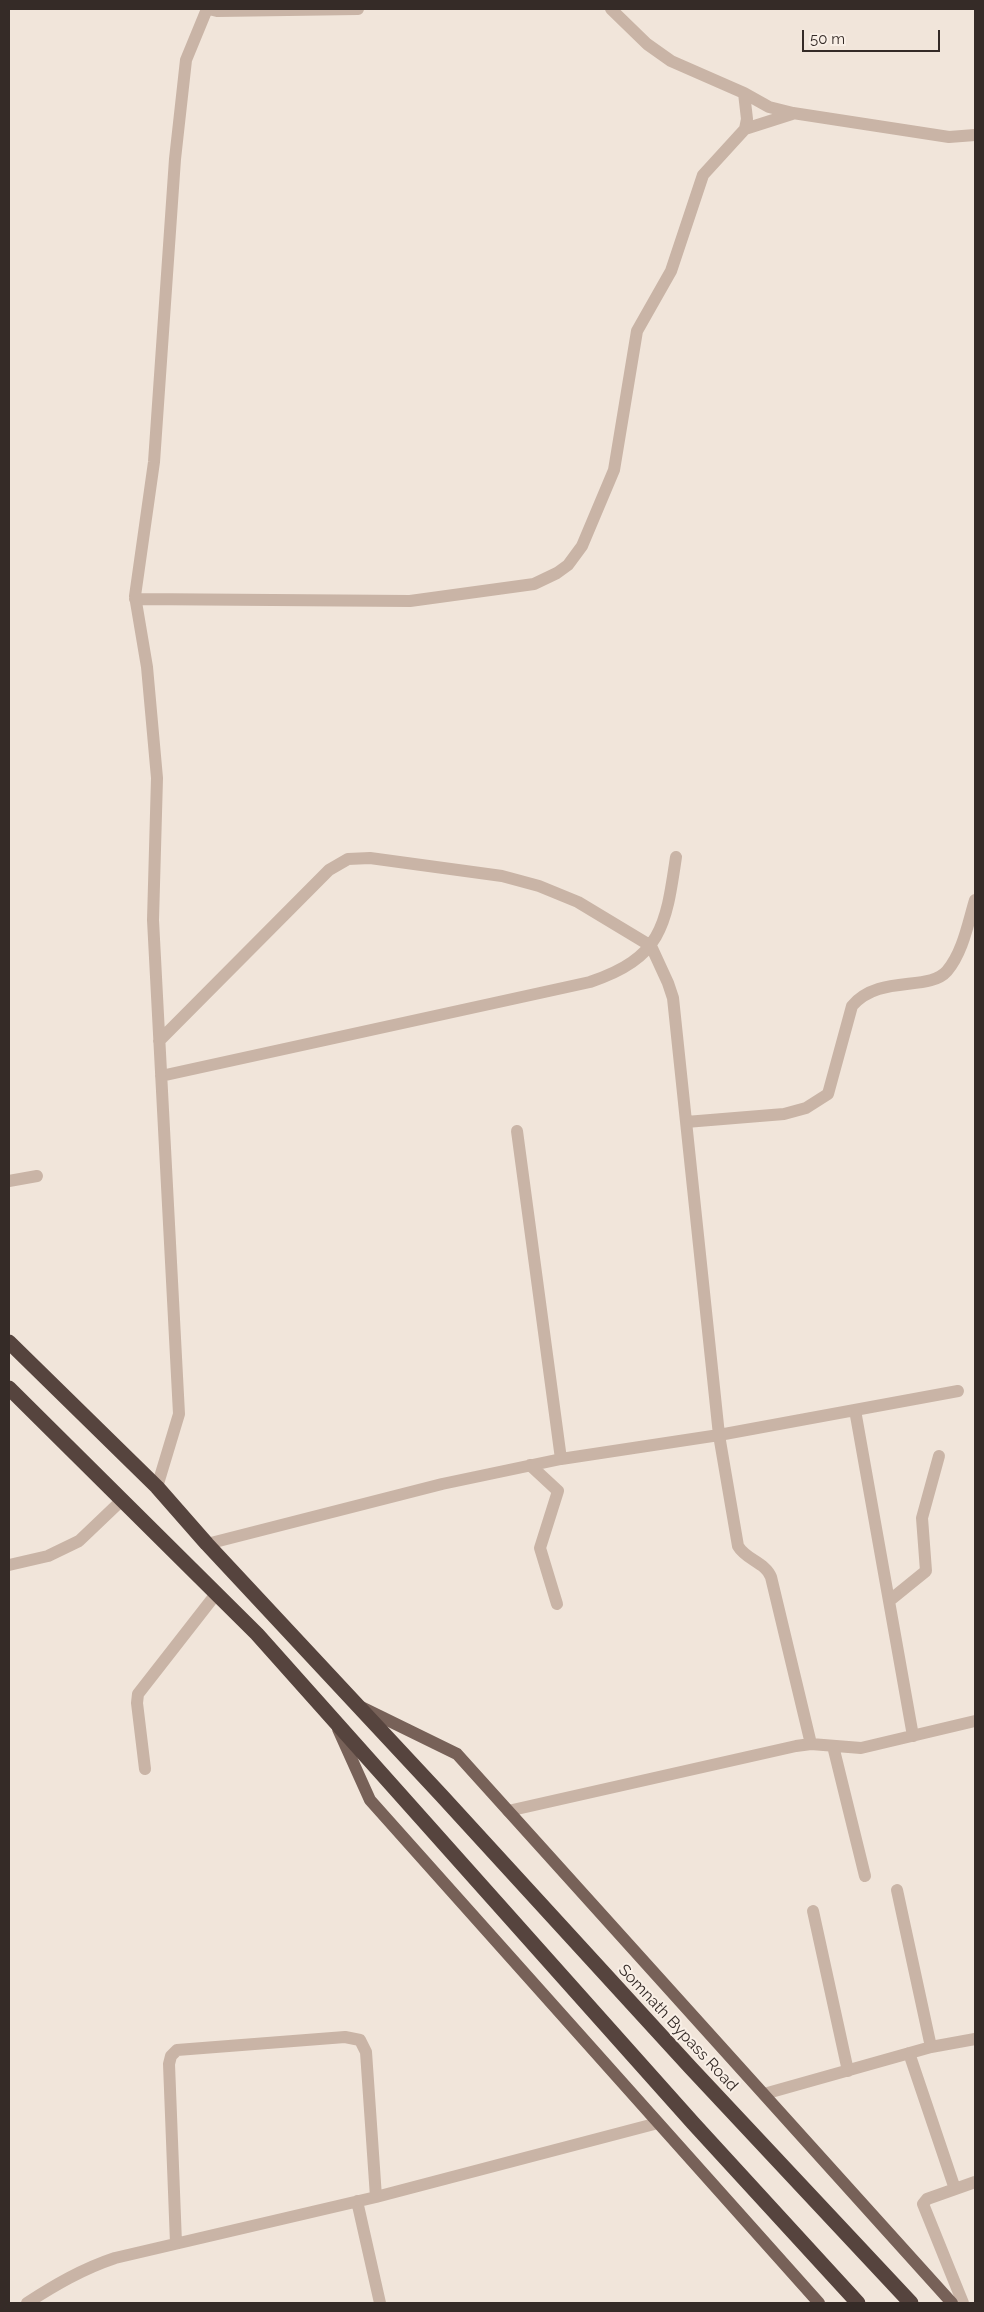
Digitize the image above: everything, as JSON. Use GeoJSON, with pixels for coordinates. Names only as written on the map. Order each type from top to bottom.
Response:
{"type":"FeatureCollection","features":[{"type":"Feature","properties":{"kind":"highway","name":"Somnath Bypass Road"},"geometry":{"type":"LineString","coordinates":[[9,1342],[157,1487],[207,1544],[422,1775],[690,2068],[911,2303]]}},
{"type":"Feature","properties":{"kind":"highway"},"geometry":{"type":"LineString","coordinates":[[9,1388],[257,1634],[693,2123],[858,2303]]}},
{"type":"Feature","properties":{"kind":"main road"},"geometry":{"type":"LineString","coordinates":[[356,1705],[457,1754],[952,2303]]}},
{"type":"Feature","properties":{"kind":"main road"},"geometry":{"type":"LineString","coordinates":[[336,1722],[370,1800],[819,2303]]}},
{"type":"Feature","properties":{"kind":"street"},"geometry":{"type":"LineString","coordinates":[[157,1487],[179,1414],[153,920],[157,778],[147,667],[135,599],[154,462],[176,158],[186,60],[208,9],[217,11],[358,9]]}},
{"type":"Feature","properties":{"kind":"street"},"geometry":{"type":"LineString","coordinates":[[611,9],[665,58],[744,93],[770,107],[793,113],[949,137],[975,135]]}},
{"type":"Feature","properties":{"kind":"street"},"geometry":{"type":"LineString","coordinates":[[135,599],[410,601],[519,587],[540,582],[557,574],[568,565],[582,546],[612,477],[637,331],[671,271],[700,181],[709,167],[744,129],[747,118],[744,93]]}},
{"type":"Feature","properties":{"kind":"street"},"geometry":{"type":"LineString","coordinates":[[744,129],[793,113]]}},
{"type":"Feature","properties":{"kind":"street"},"geometry":{"type":"LineString","coordinates":[[161,1076],[590,982],[622,969],[638,959],[651,946],[660,932],[667,913],[676,857]]}},
{"type":"Feature","properties":{"kind":"street"},"geometry":{"type":"LineString","coordinates":[[159,1041],[329,870],[348,859],[370,858],[519,880],[578,902],[651,946],[671,990],[719,1435],[738,1546],[744,1554],[771,1576],[810,1744]]}},
{"type":"Feature","properties":{"kind":"street"},"geometry":{"type":"LineString","coordinates":[[686,1122],[784,1114],[806,1108],[828,1094],[852,1006],[860,997],[876,988],[930,980],[946,973],[957,956],[975,900]]}},
{"type":"Feature","properties":{"kind":"street"},"geometry":{"type":"LineString","coordinates":[[517,1131],[561,1459]]}},
{"type":"Feature","properties":{"kind":"street"},"geometry":{"type":"LineString","coordinates":[[9,1181],[37,1176]]}},
{"type":"Feature","properties":{"kind":"street"},"geometry":{"type":"LineString","coordinates":[[207,1544],[442,1484],[530,1465],[719,1435],[958,1391]]}},
{"type":"Feature","properties":{"kind":"street"},"geometry":{"type":"LineString","coordinates":[[855,1410],[913,1736]]}},
{"type":"Feature","properties":{"kind":"street"},"geometry":{"type":"LineString","coordinates":[[889,1601],[926,1571],[922,1518],[939,1456]]}},
{"type":"Feature","properties":{"kind":"street"},"geometry":{"type":"LineString","coordinates":[[530,1465],[558,1491],[540,1548],[557,1604]]}},
{"type":"Feature","properties":{"kind":"street"},"geometry":{"type":"LineString","coordinates":[[9,1565],[48,1556],[79,1541],[122,1500]]}},
{"type":"Feature","properties":{"kind":"street"},"geometry":{"type":"LineString","coordinates":[[145,1769],[137,1703],[138,1694],[216,1594]]}},
{"type":"Feature","properties":{"kind":"street"},"geometry":{"type":"LineString","coordinates":[[508,1810],[810,1744],[860,1748],[975,1721]]}},
{"type":"Feature","properties":{"kind":"street"},"geometry":{"type":"LineString","coordinates":[[833,1746],[865,1876]]}},
{"type":"Feature","properties":{"kind":"street"},"geometry":{"type":"LineString","coordinates":[[897,1890],[931,2047]]}},
{"type":"Feature","properties":{"kind":"street"},"geometry":{"type":"LineString","coordinates":[[813,1911],[848,2071]]}},
{"type":"Feature","properties":{"kind":"street"},"geometry":{"type":"LineString","coordinates":[[176,2244],[169,2064],[171,2056],[177,2050],[345,2037],[360,2040],[366,2052],[376,2197]]}},
{"type":"Feature","properties":{"kind":"street"},"geometry":{"type":"LineString","coordinates":[[764,2094],[931,2047],[975,2039]]}},
{"type":"Feature","properties":{"kind":"street"},"geometry":{"type":"LineString","coordinates":[[909,2054],[955,2189]]}},
{"type":"Feature","properties":{"kind":"street"},"geometry":{"type":"LineString","coordinates":[[26,2303],[69,2276],[115,2258],[376,2197],[658,2123]]}},
{"type":"Feature","properties":{"kind":"street"},"geometry":{"type":"LineString","coordinates":[[963,2303],[923,2208],[924,2201],[927,2199],[975,2182]]}},
{"type":"Feature","properties":{"kind":"street"},"geometry":{"type":"LineString","coordinates":[[357,2201],[380,2303]]}}]}
